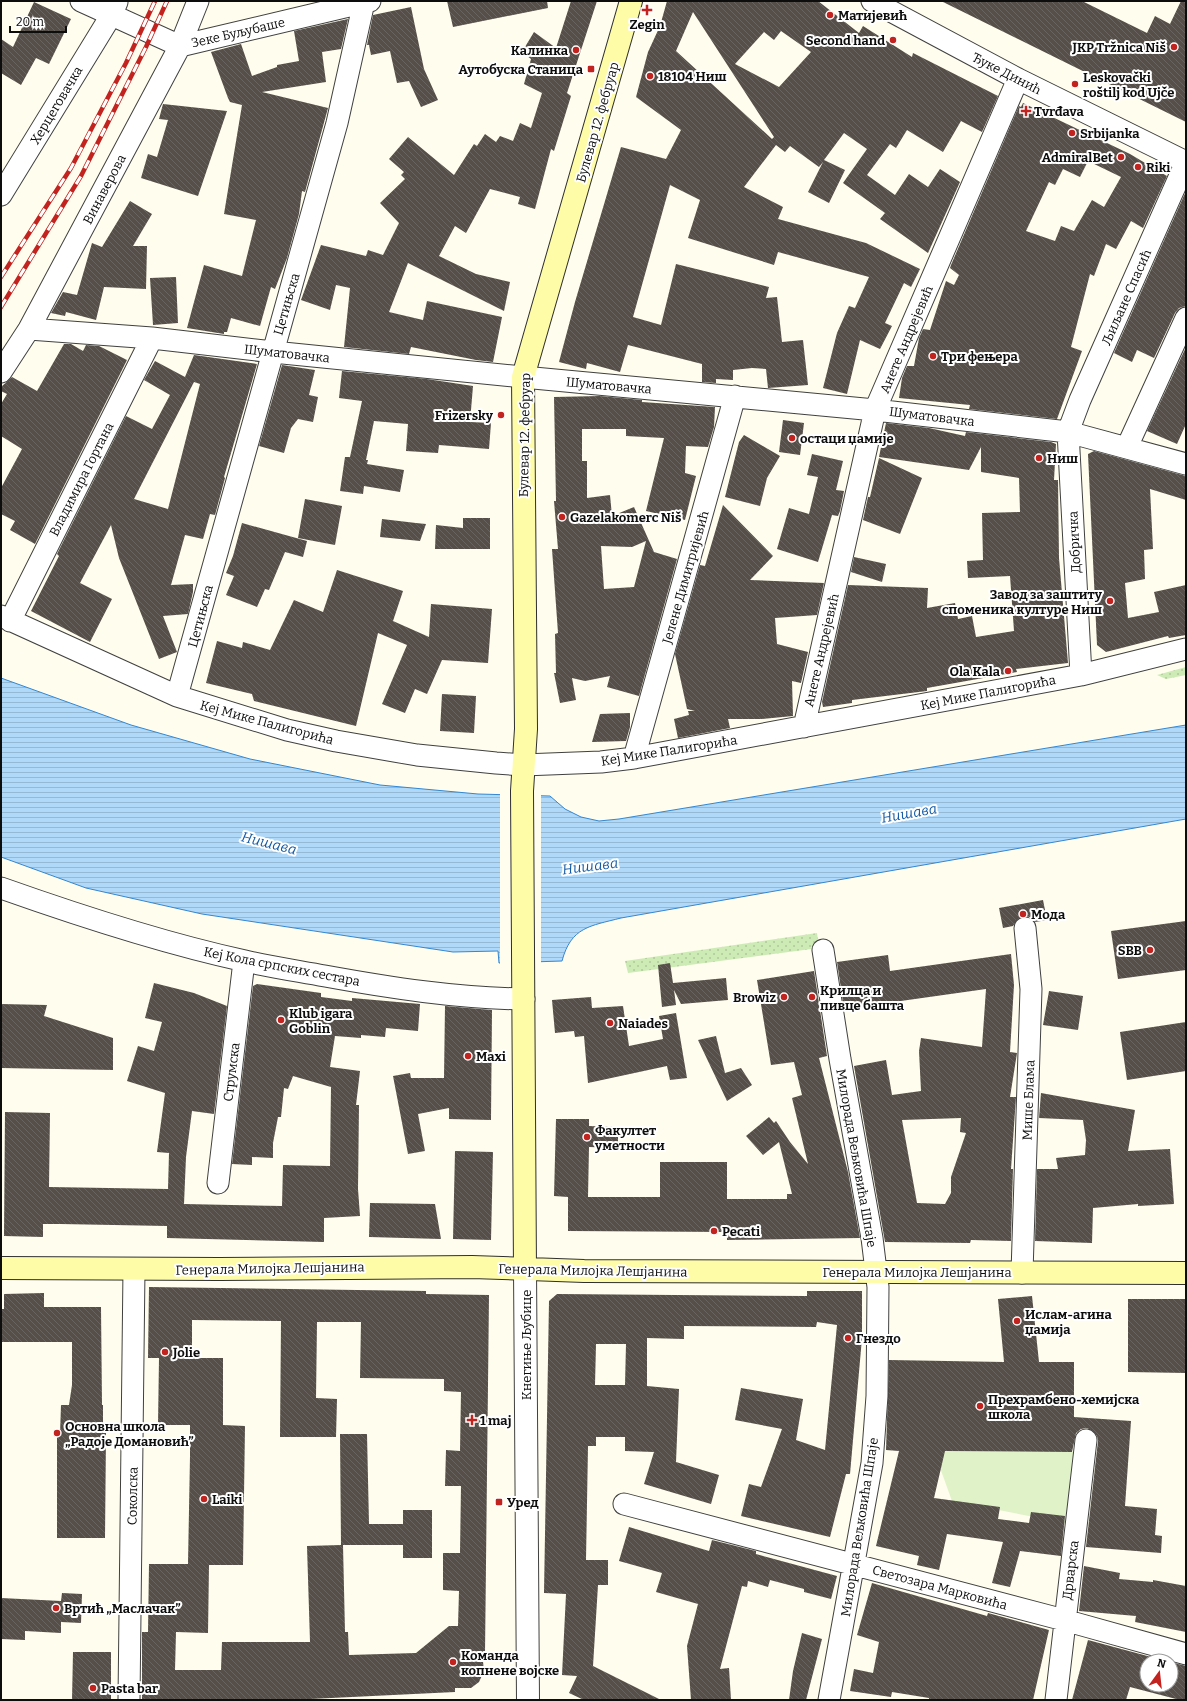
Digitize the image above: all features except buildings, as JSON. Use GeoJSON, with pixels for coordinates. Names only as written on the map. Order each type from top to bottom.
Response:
{"type":"FeatureCollection","features":[{"type":"Feature","properties":{"kind":"main road","name":"Булевар 12. фебруар"},"geometry":{"type":"LineString","coordinates":[[522,791],[526,730],[523,377],[631,1]]}},
{"type":"Feature","properties":{"kind":"main road","name":"Кнегиње Љубице"},"geometry":{"type":"LineString","coordinates":[[522,791],[525,1269]]}},
{"type":"Feature","properties":{"kind":"main road","name":"Генерала Милојка Лешјанина"},"geometry":{"type":"LineString","coordinates":[[1,1268],[134,1269],[433,1267],[592,1271],[1186,1273]]}},
{"type":"Feature","properties":{"kind":"street","name":"Зеке Буљубаше"},"geometry":{"type":"LineString","coordinates":[[81,1],[115,8],[180,46],[367,2]]}},
{"type":"Feature","properties":{"kind":"street","name":"Винаверова"},"geometry":{"type":"LineString","coordinates":[[1,372],[29,329],[180,46],[198,1]]}},
{"type":"Feature","properties":{"kind":"street","name":"Ђуке Динић"},"geometry":{"type":"LineString","coordinates":[[872,1],[1018,79],[1186,162]]}},
{"type":"Feature","properties":{"kind":"street","name":"Цетињска"},"geometry":{"type":"LineString","coordinates":[[177,696],[337,123],[367,2]]}},
{"type":"Feature","properties":{"kind":"street","name":"Херцеговачка"},"geometry":{"type":"LineString","coordinates":[[1,195],[115,8]]}},
{"type":"Feature","properties":{"kind":"street","name":"Анете Андрејевић"},"geometry":{"type":"LineString","coordinates":[[804,727],[875,410],[1018,79]]}},
{"type":"Feature","properties":{"kind":"street","name":"Љиљане Спасић"},"geometry":{"type":"LineString","coordinates":[[1068,432],[1080,400],[1186,162]]}},
{"type":"Feature","properties":{"kind":"street"},"geometry":{"type":"LineString","coordinates":[[1128,448],[1186,318]]}},
{"type":"Feature","properties":{"kind":"street","name":"Шуматовачка"},"geometry":{"type":"LineString","coordinates":[[29,329],[152,338],[273,352],[523,377],[875,410],[1068,432],[1186,464]]}},
{"type":"Feature","properties":{"kind":"street","name":"Владимира Гортана"},"geometry":{"type":"LineString","coordinates":[[5,618],[152,338]]}},
{"type":"Feature","properties":{"kind":"street","name":"Јелене Димитријевић"},"geometry":{"type":"LineString","coordinates":[[634,758],[735,396]]}},
{"type":"Feature","properties":{"kind":"street","name":"Добричка"},"geometry":{"type":"LineString","coordinates":[[1068,432],[1081,675]]}},
{"type":"Feature","properties":{"kind":"street","name":"Кеј Мике Палигорића"},"geometry":{"type":"LineString","coordinates":[[5,618],[177,696],[287,730],[336,741],[417,755],[523,765],[601,762],[634,758],[1081,675],[1186,649]]}},
{"type":"Feature","properties":{"kind":"street","name":"Кеј Кола српских сестара"},"geometry":{"type":"LineString","coordinates":[[1,888],[58,908],[138,933],[244,961],[350,981],[446,995],[524,999]]}},
{"type":"Feature","properties":{"kind":"street","name":"Мише Блама"},"geometry":{"type":"LineString","coordinates":[[1022,1273],[1031,989],[1025,928]]}},
{"type":"Feature","properties":{"kind":"street","name":"Милорада Вељковића Шпаје"},"geometry":{"type":"LineString","coordinates":[[823,950],[876,1272],[877,1389],[872,1463],[829,1700]]}},
{"type":"Feature","properties":{"kind":"street","name":"Струмска"},"geometry":{"type":"LineString","coordinates":[[218,1183],[244,961]]}},
{"type":"Feature","properties":{"kind":"street","name":"Соколска"},"geometry":{"type":"LineString","coordinates":[[129,1700],[134,1269]]}},
{"type":"Feature","properties":{"kind":"street","name":"Кнегиње Љубице"},"geometry":{"type":"LineString","coordinates":[[525,1269],[528,1700]]}},
{"type":"Feature","properties":{"kind":"street","name":"Дрварска"},"geometry":{"type":"LineString","coordinates":[[1056,1700],[1064,1620],[1086,1440]]}},
{"type":"Feature","properties":{"kind":"street","name":"Светозара Марковића"},"geometry":{"type":"LineString","coordinates":[[624,1504],[1064,1620],[1186,1654]]}},
{"type":"Feature","properties":{"kind":"green space"},"geometry":{"type":"Polygon","coordinates":[[[1186,667],[1186,675],[1166,679],[1157,675],[1186,667]]]}},
{"type":"Feature","properties":{"kind":"green space"},"geometry":{"type":"Polygon","coordinates":[[[817,933],[819,948],[628,973],[625,961],[817,933]]]}},
{"type":"Feature","properties":{"kind":"green space"},"geometry":{"type":"Polygon","coordinates":[[[934,1451],[1073,1452],[1070,1524],[952,1501],[934,1451]]]}},
{"type":"Feature","properties":{"kind":"water","name":"Нишава"},"geometry":{"type":"Polygon","coordinates":[[[1,678],[131,725],[250,759],[380,785],[478,794],[550,796],[565,809],[581,817],[599,821],[619,819],[1186,725],[1186,819],[621,918],[591,926],[576,935],[566,950],[562,961],[499,963],[498,951],[453,952],[202,914],[86,888],[1,857],[1,678]]]}},
{"type":"Feature","properties":{"kind":"pier"},"geometry":{"type":"Polygon","coordinates":[[[500,793],[541,794],[541,964],[500,965],[500,793]]]}},
{"type":"Feature","properties":{"kind":"railway"},"geometry":{"type":"LineString","coordinates":[[1,277],[71,168],[126,63],[155,1]]}},
{"type":"Feature","properties":{"kind":"railway"},"geometry":{"type":"LineString","coordinates":[[1,307],[81,176],[146,47],[167,1]]}},
{"type":"Feature","properties":{"kind":"place","name":"Zegin"},"geometry":{"type":"Point","coordinates":[647,10]}},
{"type":"Feature","properties":{"kind":"place","name":"Матијевић"},"geometry":{"type":"Point","coordinates":[830,15]}},
{"type":"Feature","properties":{"kind":"place","name":"Second hand"},"geometry":{"type":"Point","coordinates":[893,40]}},
{"type":"Feature","properties":{"kind":"place","name":"JKP Tržnica Niš"},"geometry":{"type":"Point","coordinates":[1174,47]}},
{"type":"Feature","properties":{"kind":"place","name":"Калинка"},"geometry":{"type":"Point","coordinates":[576,50]}},
{"type":"Feature","properties":{"kind":"place","name":"Аутобуска Станица"},"geometry":{"type":"Point","coordinates":[591,69]}},
{"type":"Feature","properties":{"kind":"place","name":"18104 Ниш"},"geometry":{"type":"Point","coordinates":[650,76]}},
{"type":"Feature","properties":{"kind":"place","name":"Leskovački roštilj kod Ujče"},"geometry":{"type":"Point","coordinates":[1075,84]}},
{"type":"Feature","properties":{"kind":"place","name":"Tvrđava"},"geometry":{"type":"Point","coordinates":[1026,111]}},
{"type":"Feature","properties":{"kind":"place","name":"Srbijanka"},"geometry":{"type":"Point","coordinates":[1072,133]}},
{"type":"Feature","properties":{"kind":"place","name":"AdmiralBet"},"geometry":{"type":"Point","coordinates":[1121,157]}},
{"type":"Feature","properties":{"kind":"place","name":"Riki"},"geometry":{"type":"Point","coordinates":[1138,167]}},
{"type":"Feature","properties":{"kind":"place","name":"Три фењера"},"geometry":{"type":"Point","coordinates":[933,356]}},
{"type":"Feature","properties":{"kind":"place","name":"Frizersky"},"geometry":{"type":"Point","coordinates":[501,415]}},
{"type":"Feature","properties":{"kind":"place","name":"остаци џамије"},"geometry":{"type":"Point","coordinates":[792,438]}},
{"type":"Feature","properties":{"kind":"place","name":"Ниш"},"geometry":{"type":"Point","coordinates":[1039,458]}},
{"type":"Feature","properties":{"kind":"place","name":"Gazelakomerc Niš"},"geometry":{"type":"Point","coordinates":[562,517]}},
{"type":"Feature","properties":{"kind":"place","name":"Завод за заштиту споменика културе Ниш"},"geometry":{"type":"Point","coordinates":[1110,601]}},
{"type":"Feature","properties":{"kind":"place","name":"Ola Kala"},"geometry":{"type":"Point","coordinates":[1008,671]}},
{"type":"Feature","properties":{"kind":"place","name":"Мода"},"geometry":{"type":"Point","coordinates":[1023,914]}},
{"type":"Feature","properties":{"kind":"place","name":"SBB"},"geometry":{"type":"Point","coordinates":[1150,950]}},
{"type":"Feature","properties":{"kind":"place","name":"Browiz"},"geometry":{"type":"Point","coordinates":[784,997]}},
{"type":"Feature","properties":{"kind":"place","name":"Крилца и пивце башта"},"geometry":{"type":"Point","coordinates":[812,997]}},
{"type":"Feature","properties":{"kind":"place","name":"Klub igara Goblin"},"geometry":{"type":"Point","coordinates":[281,1020]}},
{"type":"Feature","properties":{"kind":"place","name":"Naiades"},"geometry":{"type":"Point","coordinates":[610,1023]}},
{"type":"Feature","properties":{"kind":"place","name":"Maxi"},"geometry":{"type":"Point","coordinates":[468,1056]}},
{"type":"Feature","properties":{"kind":"place","name":"Факултет уметности"},"geometry":{"type":"Point","coordinates":[587,1137]}},
{"type":"Feature","properties":{"kind":"place","name":"Pecati"},"geometry":{"type":"Point","coordinates":[714,1231]}},
{"type":"Feature","properties":{"kind":"place","name":"Ислам-агина џамија"},"geometry":{"type":"Point","coordinates":[1017,1321]}},
{"type":"Feature","properties":{"kind":"place","name":"Гнездо"},"geometry":{"type":"Point","coordinates":[848,1338]}},
{"type":"Feature","properties":{"kind":"place","name":"Jolie"},"geometry":{"type":"Point","coordinates":[165,1352]}},
{"type":"Feature","properties":{"kind":"place","name":"Прехрамбено-хемијска школа"},"geometry":{"type":"Point","coordinates":[980,1406]}},
{"type":"Feature","properties":{"kind":"place","name":"1 maj"},"geometry":{"type":"Point","coordinates":[472,1420]}},
{"type":"Feature","properties":{"kind":"place","name":"Основна школа „Радоје Домановић”"},"geometry":{"type":"Point","coordinates":[57,1433]}},
{"type":"Feature","properties":{"kind":"place","name":"Laiki"},"geometry":{"type":"Point","coordinates":[204,1499]}},
{"type":"Feature","properties":{"kind":"place","name":"Уред"},"geometry":{"type":"Point","coordinates":[499,1502]}},
{"type":"Feature","properties":{"kind":"place","name":"Вртић „Маслачак”"},"geometry":{"type":"Point","coordinates":[56,1608]}},
{"type":"Feature","properties":{"kind":"place","name":"Команда копнене војске"},"geometry":{"type":"Point","coordinates":[453,1662]}},
{"type":"Feature","properties":{"kind":"place","name":"Pasta bar"},"geometry":{"type":"Point","coordinates":[93,1688]}}]}
